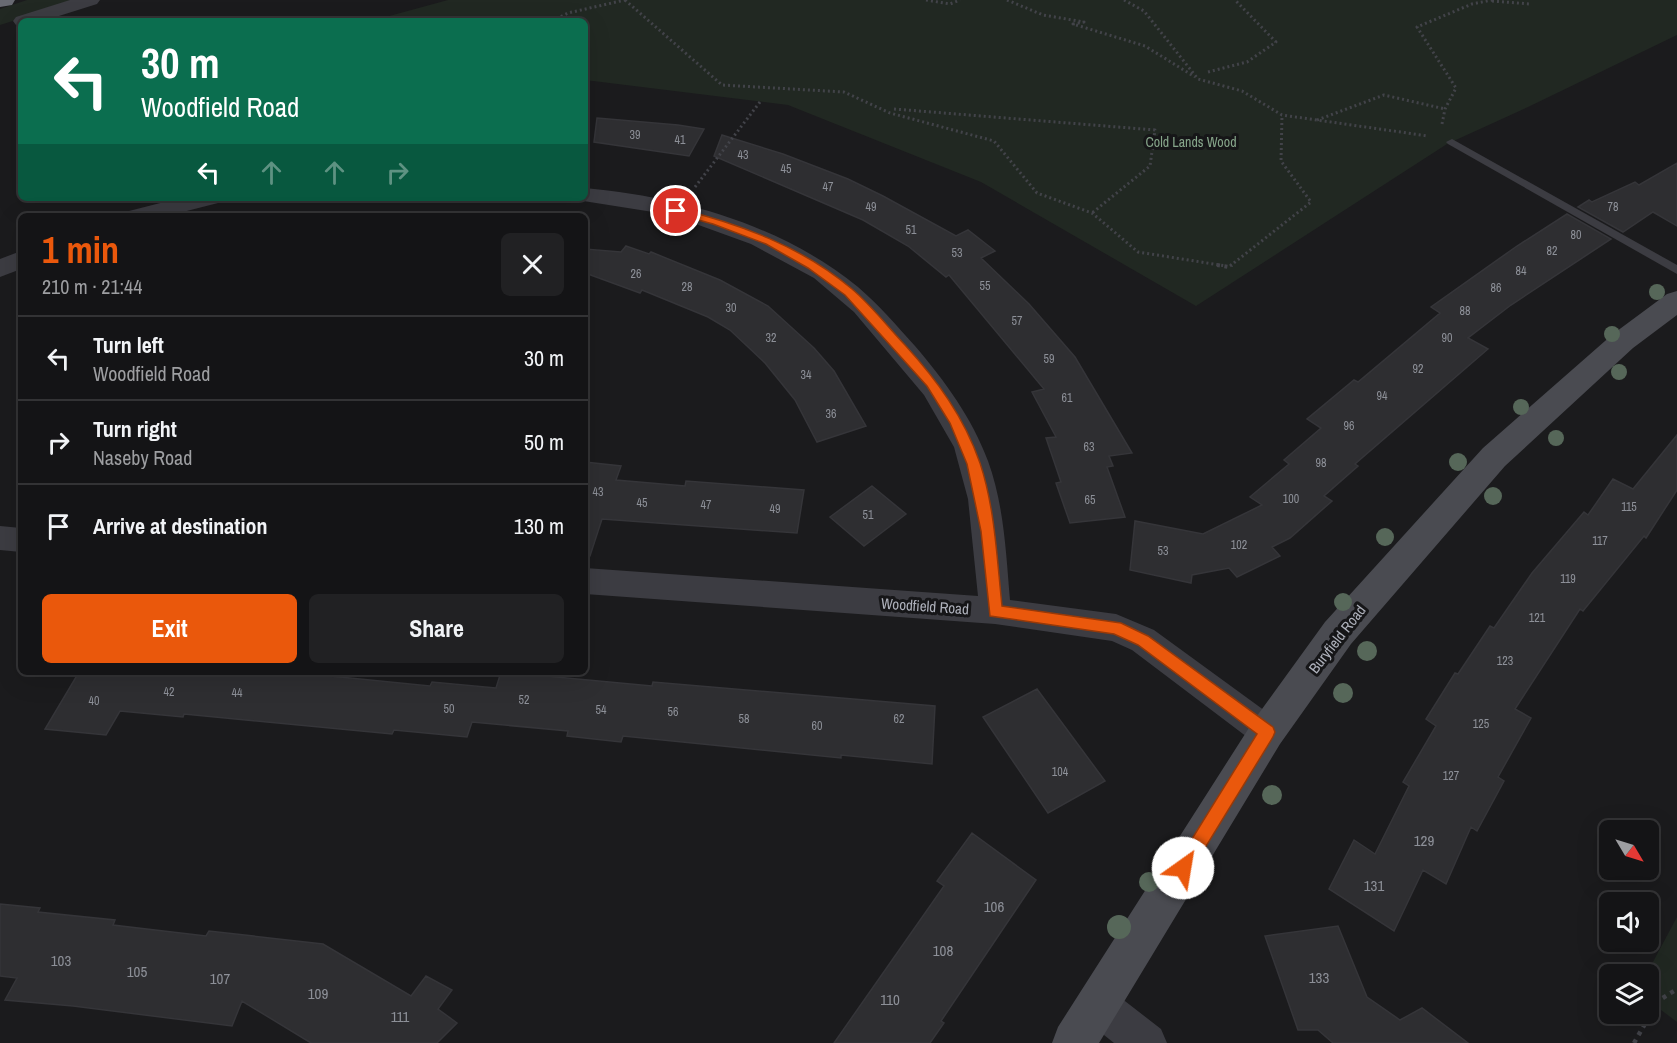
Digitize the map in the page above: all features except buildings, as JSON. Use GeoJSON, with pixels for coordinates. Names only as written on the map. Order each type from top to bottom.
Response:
{"type":"FeatureCollection","features":[{"type":"Feature","properties":{"kind":"street"},"geometry":{"type":"LineString","coordinates":[[32,18],[90,0]]}},
{"type":"Feature","properties":{"kind":"street"},"geometry":{"type":"LineString","coordinates":[[0,29],[18,22]]}},
{"type":"Feature","properties":{"kind":"street"},"geometry":{"type":"LineString","coordinates":[[588,196],[676,211],[716,222],[770,242],[812,265],[849,292],[932,382],[956,422],[974,464],[988,531],[995,612]]}},
{"type":"Feature","properties":{"kind":"street"},"geometry":{"type":"LineString","coordinates":[[149,213],[198,201]]}},
{"type":"Feature","properties":{"kind":"street"},"geometry":{"type":"LineString","coordinates":[[0,269],[18,260]]}},
{"type":"Feature","properties":{"kind":"street","name":"Buryfield Road"},"geometry":{"type":"LineString","coordinates":[[1074,1043],[1267,732],[1338,633],[1494,457],[1623,341],[1677,301]]}},
{"type":"Feature","properties":{"kind":"street"},"geometry":{"type":"LineString","coordinates":[[0,538],[18,540]]}},
{"type":"Feature","properties":{"kind":"street","name":"Woodfield Road"},"geometry":{"type":"LineString","coordinates":[[588,581],[995,612],[1116,628],[1143,640],[1267,732]]}},
{"type":"Feature","properties":{"kind":"street"},"geometry":{"type":"LineString","coordinates":[[1098,1005],[1147,1043]]}},
{"type":"Feature","properties":{"kind":"lane"},"geometry":{"type":"LineString","coordinates":[[1452,142],[1677,270]]}},
{"type":"Feature","properties":{"kind":"path"},"geometry":{"type":"LineString","coordinates":[[558,18],[568,13],[625,0],[723,85],[844,92],[890,113],[994,141],[1037,193],[1092,213],[1138,252],[1229,267],[1311,202],[1281,161],[1282,115]]}},
{"type":"Feature","properties":{"kind":"path"},"geometry":{"type":"LineString","coordinates":[[926,0],[950,4],[960,0]]}},
{"type":"Feature","properties":{"kind":"path"},"geometry":{"type":"LineString","coordinates":[[1007,0],[1043,15],[1084,22],[1073,24],[1145,46],[1198,79],[1242,91],[1282,115],[1411,132],[1452,142]]}},
{"type":"Feature","properties":{"kind":"path"},"geometry":{"type":"LineString","coordinates":[[1124,0],[1144,11],[1198,79]]}},
{"type":"Feature","properties":{"kind":"path"},"geometry":{"type":"LineString","coordinates":[[1208,72],[1247,62],[1276,42],[1235,0]]}},
{"type":"Feature","properties":{"kind":"path"},"geometry":{"type":"LineString","coordinates":[[1438,138],[1445,110],[1456,88],[1417,27],[1472,4],[1492,1],[1530,4]]}},
{"type":"Feature","properties":{"kind":"path"},"geometry":{"type":"LineString","coordinates":[[1316,120],[1384,95],[1445,110]]}},
{"type":"Feature","properties":{"kind":"path"},"geometry":{"type":"LineString","coordinates":[[676,211],[760,102]]}},
{"type":"Feature","properties":{"kind":"path"},"geometry":{"type":"LineString","coordinates":[[894,109],[1155,130],[1150,166],[1092,213]]}},
{"type":"Feature","properties":{"kind":"path"},"geometry":{"type":"LineString","coordinates":[[1634,1043],[1658,1001],[1677,989]]}},
{"type":"Feature","properties":{"kind":"green space"},"geometry":{"type":"Polygon","coordinates":[[[27,0],[79,0],[0,25],[0,9],[27,0]]]}},
{"type":"Feature","properties":{"kind":"green space","name":"Cold Lands Wood"},"geometry":{"type":"Polygon","coordinates":[[[448,0],[1677,0],[1677,35],[1447,144],[1196,306],[981,182],[788,105],[588,80],[588,18],[382,18],[448,0]]]}},
{"type":"Feature","properties":{"kind":"green space"},"geometry":{"type":"Polygon","coordinates":[[[1677,917],[1677,1022],[1659,1008],[1659,964],[1652,964],[1677,917]]]}},
{"type":"Feature","properties":{"kind":"route"},"geometry":{"type":"LineString","coordinates":[[676,211],[716,222],[770,242],[812,265],[849,292],[932,382],[956,422],[974,464],[988,531],[995,612],[1116,628],[1143,640],[1267,732],[1183,868]]}}]}
